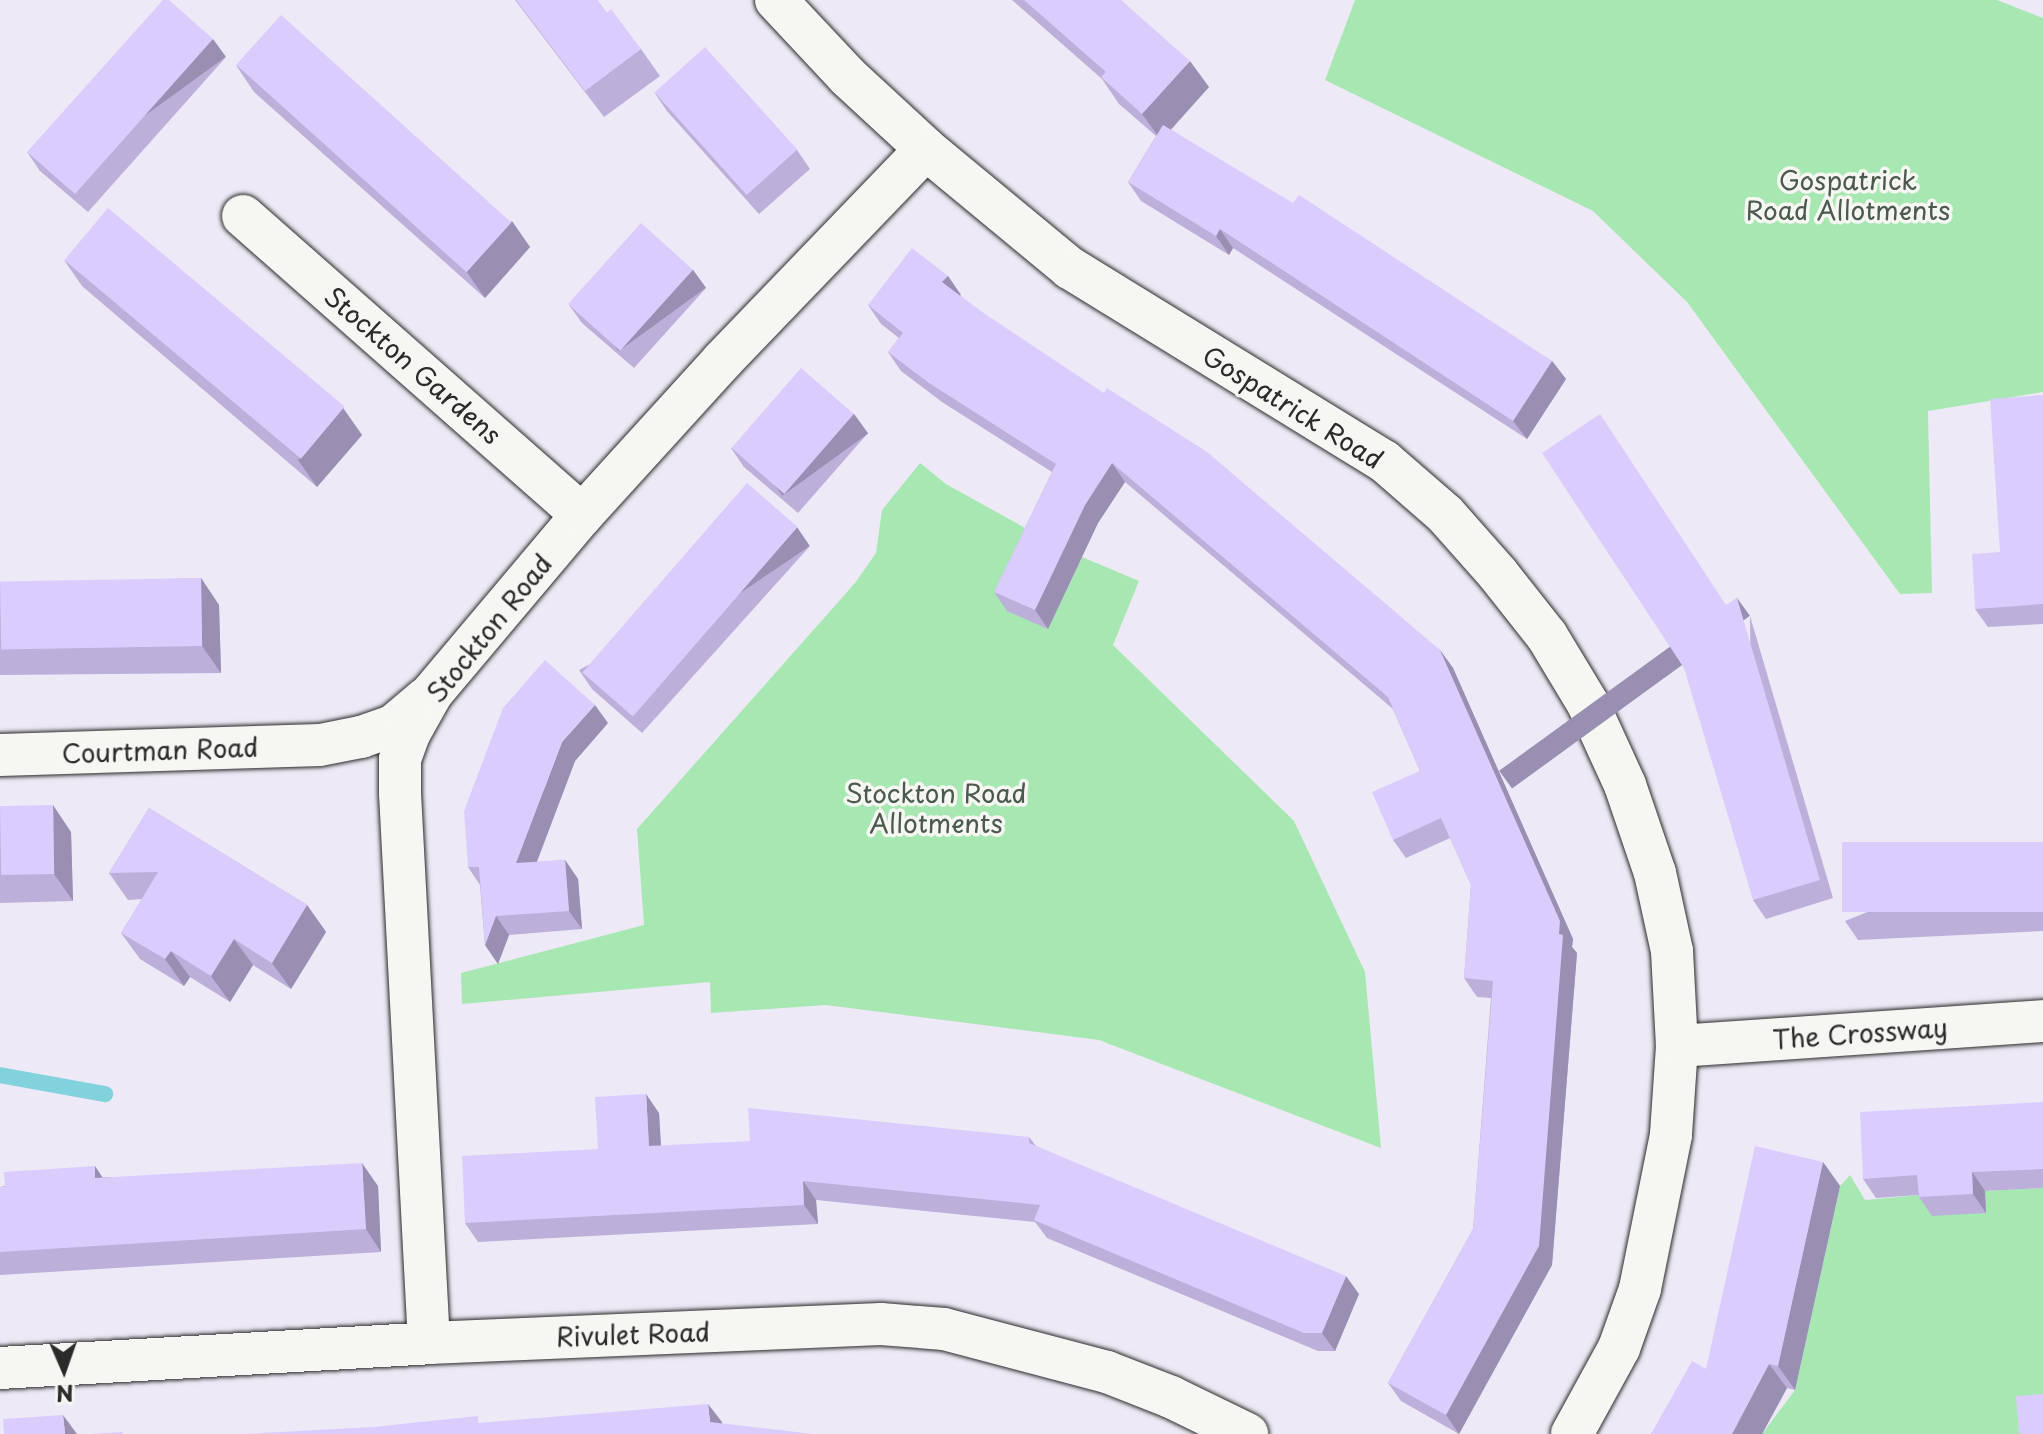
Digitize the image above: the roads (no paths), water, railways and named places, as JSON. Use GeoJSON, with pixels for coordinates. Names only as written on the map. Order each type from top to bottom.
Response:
{"type":"FeatureCollection","features":[{"type":"Feature","properties":{"kind":"street","name":"Gospatrick Road"},"geometry":{"type":"LineString","coordinates":[[776,0],[847,76],[926,149],[1070,268],[1384,461],[1445,514],[1498,574],[1556,650],[1588,704],[1625,785],[1655,873],[1672,951],[1677,1046],[1671,1135],[1640,1289],[1619,1348],[1572,1434]]}},
{"type":"Feature","properties":{"kind":"street","name":"Stockton Road"},"geometry":{"type":"LineString","coordinates":[[429,1343],[400,793],[400,759],[409,734],[432,693],[582,515],[722,361],[926,149]]}},
{"type":"Feature","properties":{"kind":"street","name":"Stockton Gardens"},"geometry":{"type":"LineString","coordinates":[[243,216],[582,515]]}},
{"type":"Feature","properties":{"kind":"street","name":"Courtman Road"},"geometry":{"type":"LineString","coordinates":[[320,745],[361,737],[393,726],[432,693]]}},
{"type":"Feature","properties":{"kind":"street","name":"Courtman Road"},"geometry":{"type":"LineString","coordinates":[[0,755],[320,745],[359,750],[385,766],[400,793]]}},
{"type":"Feature","properties":{"kind":"street","name":"The Crossway"},"geometry":{"type":"LineString","coordinates":[[1677,1046],[2043,1021]]}},
{"type":"Feature","properties":{"kind":"street","name":"Rivulet Road"},"geometry":{"type":"LineString","coordinates":[[0,1368],[429,1343],[881,1324],[944,1329],[1107,1372],[1171,1397],[1247,1434]]}},
{"type":"Feature","properties":{"kind":"waterway"},"geometry":{"type":"LineString","coordinates":[[0,1075],[105,1094]]}},
{"type":"Feature","properties":{"kind":"park label","name":"Gospatrick Road Allotments"},"geometry":{"type":"Point","coordinates":[1848,195]}},
{"type":"Feature","properties":{"kind":"park label","name":"Stockton Road Allotments"},"geometry":{"type":"Point","coordinates":[936,808]}}]}
